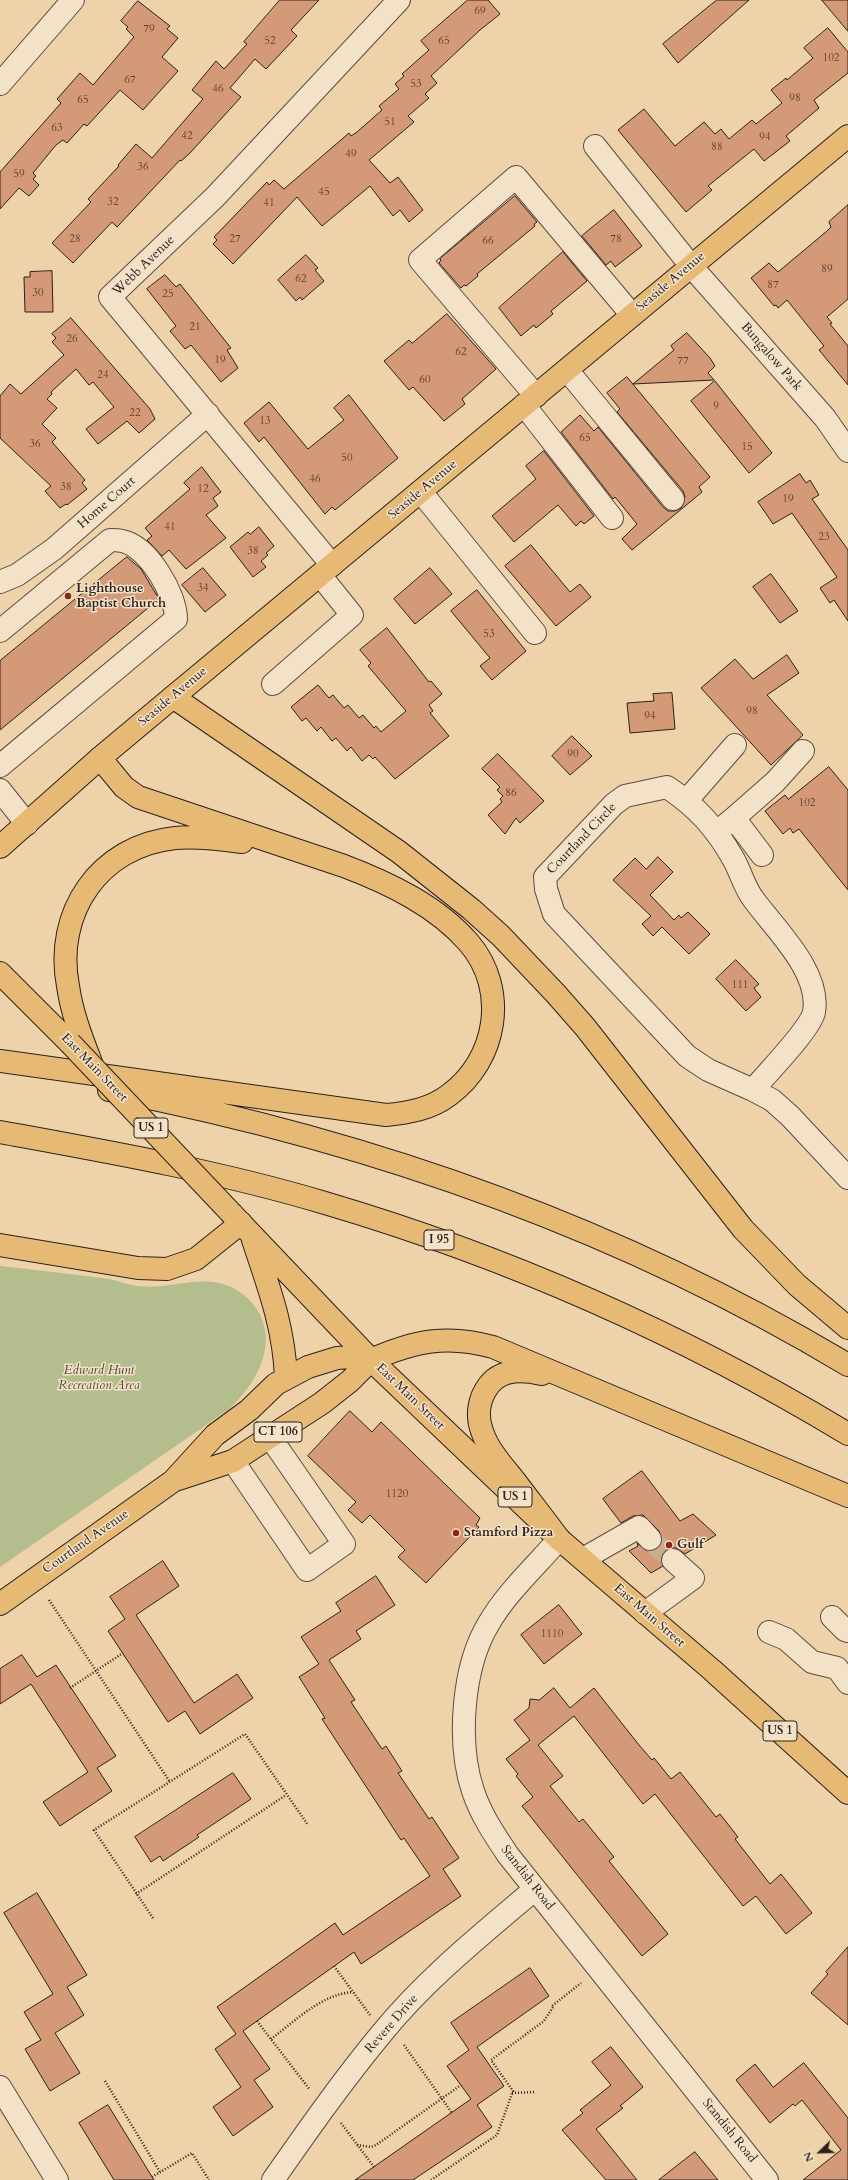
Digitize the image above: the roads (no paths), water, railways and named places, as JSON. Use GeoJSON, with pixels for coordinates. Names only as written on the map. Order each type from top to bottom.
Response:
{"type":"FeatureCollection","features":[{"type":"Feature","properties":{"kind":"main road","name":"Seaside Avenue"},"geometry":{"type":"LineString","coordinates":[[0,847],[100,758],[848,136]]}},
{"type":"Feature","properties":{"kind":"main road"},"geometry":{"type":"LineString","coordinates":[[173,697],[399,852],[471,909],[501,936],[535,970],[585,1027],[743,1229],[797,1285],[848,1328]]}},
{"type":"Feature","properties":{"kind":"main road"},"geometry":{"type":"LineString","coordinates":[[0,1061],[386,1115],[408,1113],[428,1106],[448,1096],[463,1083],[477,1067],[486,1049],[492,1030],[494,1006],[490,983],[482,962],[465,939],[429,909],[374,878],[310,854],[138,797],[124,787],[100,758]]}},
{"type":"Feature","properties":{"kind":"main road"},"geometry":{"type":"LineString","coordinates":[[92,1065],[72,1006],[67,986],[65,952],[71,919],[75,908],[86,888],[97,875],[126,853],[142,845],[175,838],[234,841],[310,854]]}},
{"type":"Feature","properties":{"kind":"main road","name":"East Main Street"},"geometry":{"type":"LineString","coordinates":[[0,973],[92,1065],[371,1360],[560,1539],[712,1670],[848,1793]]}},
{"type":"Feature","properties":{"kind":"main road"},"geometry":{"type":"LineString","coordinates":[[0,1070],[215,1112],[282,1129],[429,1173],[494,1196],[636,1254],[760,1316],[848,1365]]}},
{"type":"Feature","properties":{"kind":"main road","name":"I 95"},"geometry":{"type":"LineString","coordinates":[[0,1132],[180,1166],[250,1183],[324,1202],[466,1249],[535,1276],[672,1338],[753,1379],[848,1434]]}},
{"type":"Feature","properties":{"kind":"main road"},"geometry":{"type":"LineString","coordinates":[[0,1245],[138,1268],[167,1269],[196,1260],[241,1224],[278,1315],[285,1348],[286,1378]]}},
{"type":"Feature","properties":{"kind":"main road"},"geometry":{"type":"LineString","coordinates":[[371,1360],[392,1351],[432,1340],[453,1339],[474,1342],[514,1355],[848,1496]]}},
{"type":"Feature","properties":{"kind":"main road","name":"Courtland Avenue"},"geometry":{"type":"LineString","coordinates":[[0,1604],[173,1480],[215,1435],[249,1410],[272,1387],[308,1367],[337,1358],[351,1357],[371,1360]]}},
{"type":"Feature","properties":{"kind":"main road","name":"Courtland Avenue"},"geometry":{"type":"LineString","coordinates":[[173,1480],[233,1461],[322,1403],[350,1381],[371,1360]]}},
{"type":"Feature","properties":{"kind":"main road"},"geometry":{"type":"LineString","coordinates":[[560,1539],[498,1460],[482,1430],[478,1417],[479,1406],[483,1392],[491,1382],[503,1374],[513,1371],[528,1371],[571,1383],[661,1417]]}},
{"type":"Feature","properties":{"kind":"main road"},"geometry":{"type":"LineString","coordinates":[[215,1435],[233,1461]]}},
{"type":"Feature","properties":{"kind":"street"},"geometry":{"type":"LineString","coordinates":[[0,84],[74,0]]}},
{"type":"Feature","properties":{"kind":"street","name":"Webb Avenue"},"geometry":{"type":"LineString","coordinates":[[273,684],[352,616],[326,570],[208,414],[110,297],[215,197],[399,0]]}},
{"type":"Feature","properties":{"kind":"street","name":"Bungalow Park"},"geometry":{"type":"LineString","coordinates":[[595,146],[691,266],[825,418],[848,451]]}},
{"type":"Feature","properties":{"kind":"street"},"geometry":{"type":"LineString","coordinates":[[612,518],[530,401],[420,260],[516,177],[632,315]]}},
{"type":"Feature","properties":{"kind":"street"},"geometry":{"type":"LineString","coordinates":[[567,370],[673,499]]}},
{"type":"Feature","properties":{"kind":"street","name":"Home Court"},"geometry":{"type":"LineString","coordinates":[[0,582],[17,575],[54,549],[208,414]]}},
{"type":"Feature","properties":{"kind":"street"},"geometry":{"type":"LineString","coordinates":[[421,492],[535,632]]}},
{"type":"Feature","properties":{"kind":"street"},"geometry":{"type":"LineString","coordinates":[[0,631],[110,540],[123,540],[134,546],[150,559],[172,595],[176,608],[176,619],[0,766]]}},
{"type":"Feature","properties":{"kind":"street"},"geometry":{"type":"LineString","coordinates":[[687,800],[735,745]]}},
{"type":"Feature","properties":{"kind":"street"},"geometry":{"type":"LineString","coordinates":[[715,832],[734,818],[775,782],[803,751]]}},
{"type":"Feature","properties":{"kind":"street","name":"Courtland Circle"},"geometry":{"type":"LineString","coordinates":[[753,1090],[807,1027],[813,1014],[815,999],[806,971],[753,899],[740,873],[715,832],[697,808],[667,787],[625,796],[614,804],[545,877],[546,889],[554,914],[687,1056],[708,1070],[772,1100],[790,1116],[848,1178]]}},
{"type":"Feature","properties":{"kind":"street"},"geometry":{"type":"LineString","coordinates":[[0,790],[26,824]]}},
{"type":"Feature","properties":{"kind":"street"},"geometry":{"type":"LineString","coordinates":[[734,818],[769,849],[740,873]]}},
{"type":"Feature","properties":{"kind":"street"},"geometry":{"type":"LineString","coordinates":[[233,1461],[307,1570],[344,1544],[270,1437]]}},
{"type":"Feature","properties":{"kind":"street"},"geometry":{"type":"LineString","coordinates":[[583,1559],[639,1528],[650,1539]]}},
{"type":"Feature","properties":{"kind":"street","name":"Standish Road"},"geometry":{"type":"LineString","coordinates":[[560,1539],[512,1592],[489,1622],[477,1646],[469,1676],[464,1719],[465,1756],[473,1790],[485,1822],[534,1890],[767,2180]]}},
{"type":"Feature","properties":{"kind":"street"},"geometry":{"type":"LineString","coordinates":[[645,1613],[693,1578],[673,1560]]}},
{"type":"Feature","properties":{"kind":"street"},"geometry":{"type":"LineString","coordinates":[[832,1616],[845,1630],[848,1631]]}},
{"type":"Feature","properties":{"kind":"street"},"geometry":{"type":"LineString","coordinates":[[769,1632],[786,1639],[812,1662],[836,1668],[848,1683]]}},
{"type":"Feature","properties":{"kind":"street","name":"Revere Drive"},"geometry":{"type":"LineString","coordinates":[[274,2180],[322,2111],[382,2032],[430,1981],[480,1935],[534,1890]]}},
{"type":"Feature","properties":{"kind":"street"},"geometry":{"type":"LineString","coordinates":[[0,2087],[56,2180]]}},
{"type":"Feature","properties":{"kind":"tunnel"},"geometry":{"type":"LineString","coordinates":[[650,1539],[673,1560]]}},
{"type":"Feature","properties":{"kind":"place","name":"Lighthouse Baptist Church"},"geometry":{"type":"Point","coordinates":[68,596]}},
{"type":"Feature","properties":{"kind":"place","name":"Stamford Pizza"},"geometry":{"type":"Point","coordinates":[456,1533]}},
{"type":"Feature","properties":{"kind":"place","name":"Gulf"},"geometry":{"type":"Point","coordinates":[669,1545]}},
{"type":"Feature","properties":{"kind":"park label","name":"Edward Hunt Recreation Area"},"geometry":{"type":"Point","coordinates":[99,1378]}}]}
